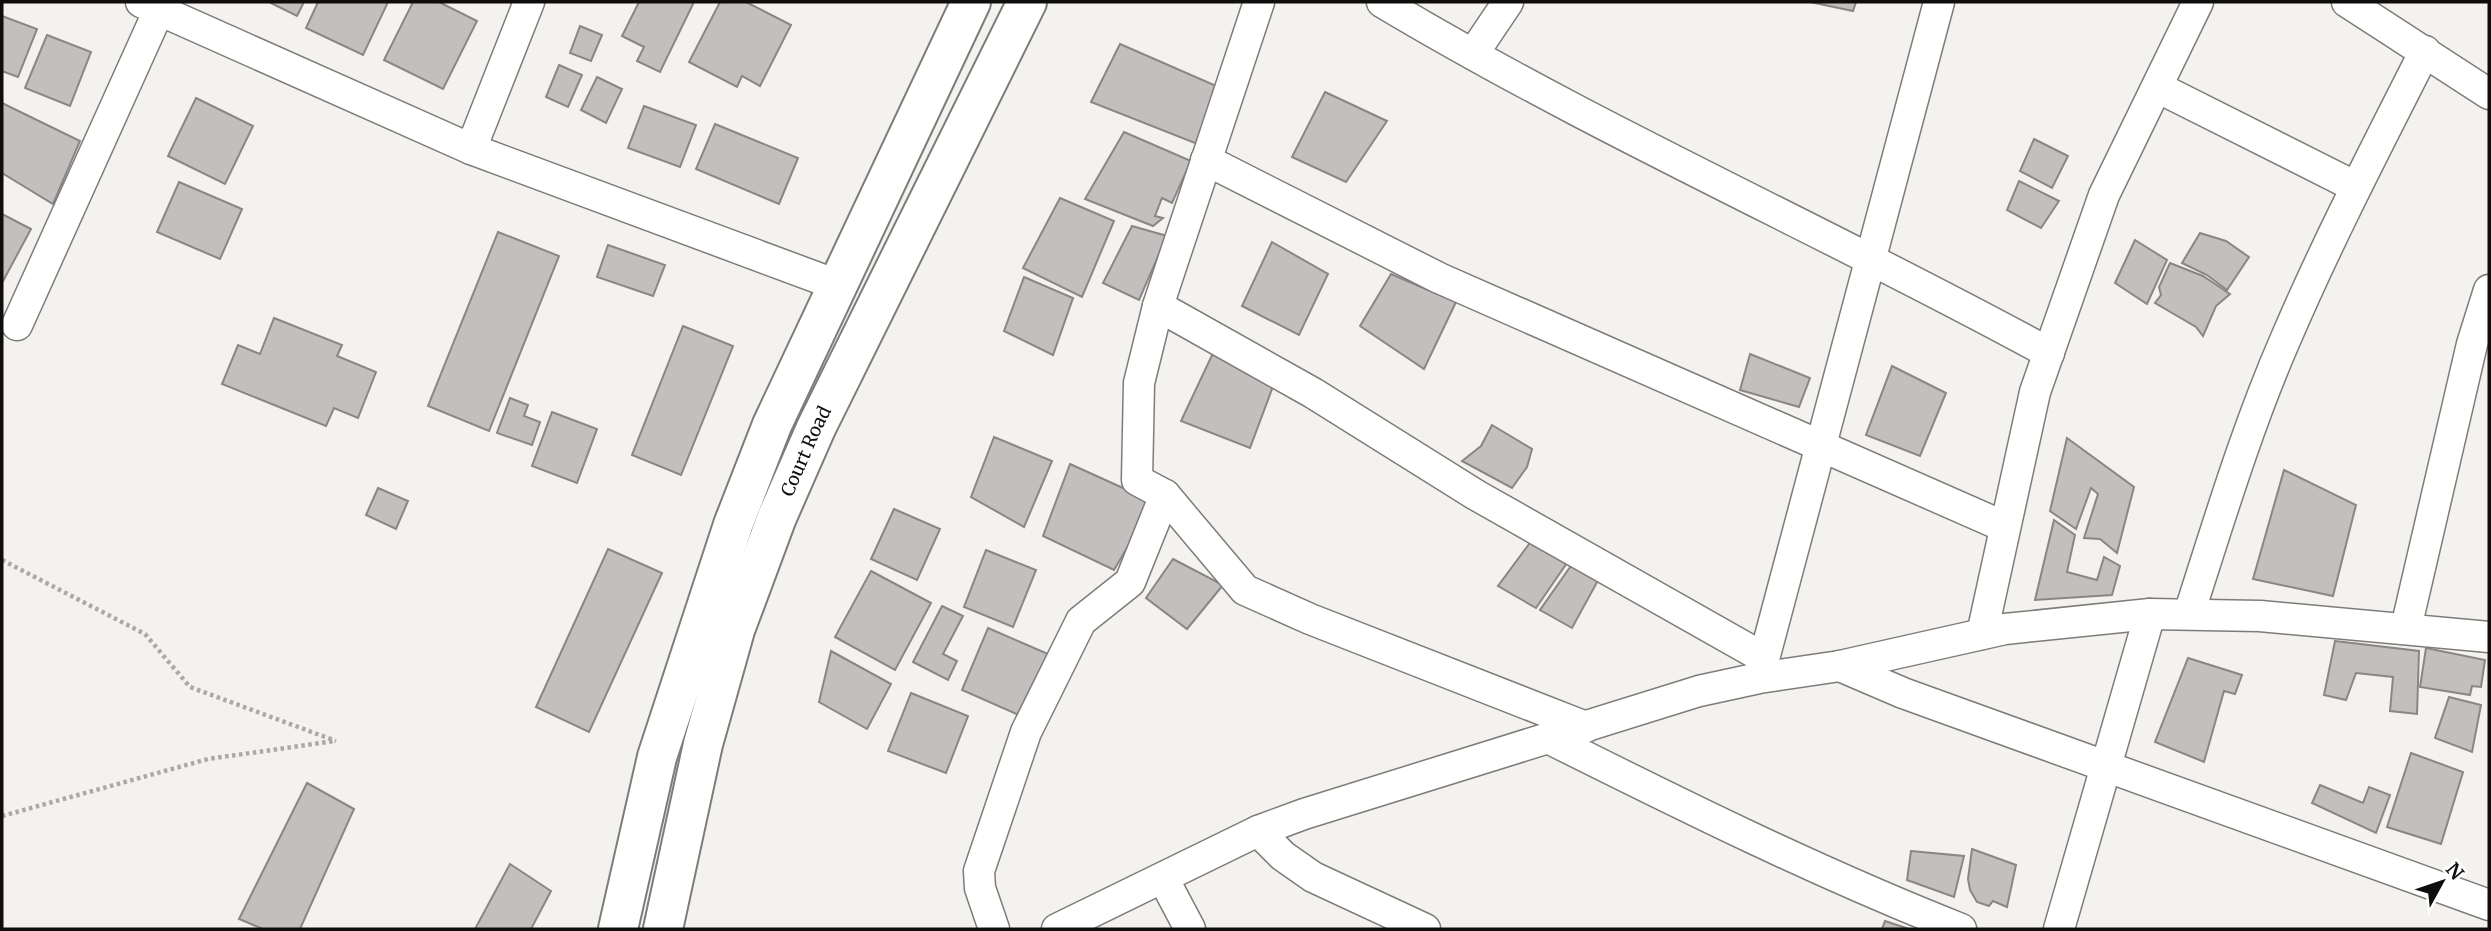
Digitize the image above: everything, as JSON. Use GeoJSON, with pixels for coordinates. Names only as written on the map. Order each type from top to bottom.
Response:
{"type":"FeatureCollection","features":[{"type":"Feature","properties":{"kind":"main road"},"geometry":{"type":"LineString","coordinates":[[618,929],[657,757],[733,525],[772,425],[971,2]]}},
{"type":"Feature","properties":{"kind":"main road","name":"Court Road"},"geometry":{"type":"LineString","coordinates":[[663,929],[710,719],[736,630],[777,517],[816,428],[1027,2]]}},
{"type":"Feature","properties":{"kind":"street"},"geometry":{"type":"LineString","coordinates":[[471,149],[529,2]]}},
{"type":"Feature","properties":{"kind":"street"},"geometry":{"type":"LineString","coordinates":[[1259,2],[1158,306],[1139,383],[1136,480],[1166,495],[1245,590],[1310,619],[1586,727]]}},
{"type":"Feature","properties":{"kind":"street"},"geometry":{"type":"LineString","coordinates":[[1382,2],[1548,97],[1868,260],[1930,288],[2049,353]]}},
{"type":"Feature","properties":{"kind":"street"},"geometry":{"type":"LineString","coordinates":[[1473,54],[1508,2]]}},
{"type":"Feature","properties":{"kind":"street"},"geometry":{"type":"LineString","coordinates":[[1761,668],[1818,445],[1938,2]]}},
{"type":"Feature","properties":{"kind":"street"},"geometry":{"type":"LineString","coordinates":[[1982,634],[2035,392],[2104,195],[2159,88],[2198,2]]}},
{"type":"Feature","properties":{"kind":"street"},"geometry":{"type":"LineString","coordinates":[[2347,2],[2391,13],[2425,51],[2489,94]]}},
{"type":"Feature","properties":{"kind":"street"},"geometry":{"type":"LineString","coordinates":[[17,325],[150,6],[471,149],[837,285]]}},
{"type":"Feature","properties":{"kind":"street"},"geometry":{"type":"LineString","coordinates":[[2189,614],[2247,439],[2286,339],[2356,187],[2425,51]]}},
{"type":"Feature","properties":{"kind":"street"},"geometry":{"type":"LineString","coordinates":[[2159,88],[2356,187]]}},
{"type":"Feature","properties":{"kind":"street"},"geometry":{"type":"LineString","coordinates":[[1206,160],[1439,278],[2005,527]]}},
{"type":"Feature","properties":{"kind":"street"},"geometry":{"type":"LineString","coordinates":[[2406,628],[2472,344],[2489,290]]}},
{"type":"Feature","properties":{"kind":"street"},"geometry":{"type":"LineString","coordinates":[[1158,306],[1313,393],[1761,668]]}},
{"type":"Feature","properties":{"kind":"street"},"geometry":{"type":"LineString","coordinates":[[994,929],[980,888],[979,872],[1026,732],[1081,621],[1130,582],[1166,495]]}},
{"type":"Feature","properties":{"kind":"street"},"geometry":{"type":"LineString","coordinates":[[2059,929],[2150,614]]}},
{"type":"Feature","properties":{"kind":"street"},"geometry":{"type":"LineString","coordinates":[[1057,929],[1258,831],[1304,814],[1699,691],[1761,668],[1840,666],[1982,634],[2150,614],[2189,614],[2406,628],[2489,637]]}},
{"type":"Feature","properties":{"kind":"street"},"geometry":{"type":"LineString","coordinates":[[1840,666],[1903,693],[2489,905]]}},
{"type":"Feature","properties":{"kind":"street"},"geometry":{"type":"LineString","coordinates":[[1548,738],[1724,827],[1866,891],[1961,929]]}},
{"type":"Feature","properties":{"kind":"street"},"geometry":{"type":"LineString","coordinates":[[1258,831],[1283,856],[1313,877],[1425,929]]}},
{"type":"Feature","properties":{"kind":"street"},"geometry":{"type":"LineString","coordinates":[[1163,878],[1190,929]]}},
{"type":"Feature","properties":{"kind":"path"},"geometry":{"type":"LineString","coordinates":[[2,560],[145,634],[190,687],[336,741],[208,759],[2,816]]}},
{"type":"Feature","properties":{"kind":"building"},"geometry":{"type":"Polygon","coordinates":[[[269,2],[304,2],[297,16],[269,2]]]}},
{"type":"Feature","properties":{"kind":"building"},"geometry":{"type":"Polygon","coordinates":[[[318,2],[388,2],[363,55],[306,28],[318,2]]]}},
{"type":"Feature","properties":{"kind":"building"},"geometry":{"type":"Polygon","coordinates":[[[413,2],[439,2],[477,21],[443,89],[384,60],[413,2]]]}},
{"type":"Feature","properties":{"kind":"building"},"geometry":{"type":"Polygon","coordinates":[[[639,2],[694,2],[660,72],[637,61],[644,47],[622,36],[639,2]]]}},
{"type":"Feature","properties":{"kind":"building"},"geometry":{"type":"Polygon","coordinates":[[[720,2],[746,2],[791,25],[760,86],[742,76],[737,87],[689,62],[720,2]]]}},
{"type":"Feature","properties":{"kind":"building"},"geometry":{"type":"Polygon","coordinates":[[[1810,2],[1856,2],[1853,11],[1810,2]]]}},
{"type":"Feature","properties":{"kind":"building"},"geometry":{"type":"Polygon","coordinates":[[[2,16],[37,29],[18,77],[2,71],[2,16]]]}},
{"type":"Feature","properties":{"kind":"building"},"geometry":{"type":"Polygon","coordinates":[[[580,26],[602,35],[591,61],[570,53],[580,26]]]}},
{"type":"Feature","properties":{"kind":"building"},"geometry":{"type":"Polygon","coordinates":[[[47,35],[91,52],[70,106],[25,88],[47,35]]]}},
{"type":"Feature","properties":{"kind":"building"},"geometry":{"type":"Polygon","coordinates":[[[1120,44],[1221,88],[1205,147],[1091,102],[1120,44]]]}},
{"type":"Feature","properties":{"kind":"building"},"geometry":{"type":"Polygon","coordinates":[[[559,65],[582,75],[568,107],[546,97],[559,65]]]}},
{"type":"Feature","properties":{"kind":"building"},"geometry":{"type":"Polygon","coordinates":[[[597,77],[622,89],[606,123],[581,110],[597,77]]]}},
{"type":"Feature","properties":{"kind":"building"},"geometry":{"type":"Polygon","coordinates":[[[1325,92],[1387,121],[1346,182],[1292,157],[1325,92]]]}},
{"type":"Feature","properties":{"kind":"building"},"geometry":{"type":"Polygon","coordinates":[[[196,98],[253,126],[225,184],[168,156],[196,98]]]}},
{"type":"Feature","properties":{"kind":"building"},"geometry":{"type":"Polygon","coordinates":[[[2,103],[80,141],[53,204],[2,173],[2,103]]]}},
{"type":"Feature","properties":{"kind":"building"},"geometry":{"type":"Polygon","coordinates":[[[644,106],[696,125],[680,167],[628,148],[644,106]]]}},
{"type":"Feature","properties":{"kind":"building"},"geometry":{"type":"Polygon","coordinates":[[[715,124],[798,158],[779,204],[696,169],[715,124]]]}},
{"type":"Feature","properties":{"kind":"building"},"geometry":{"type":"Polygon","coordinates":[[[1124,132],[1191,161],[1172,203],[1162,198],[1155,216],[1163,218],[1153,226],[1085,199],[1124,132]]]}},
{"type":"Feature","properties":{"kind":"building"},"geometry":{"type":"Polygon","coordinates":[[[2034,139],[2068,156],[2052,188],[2020,171],[2034,139]]]}},
{"type":"Feature","properties":{"kind":"building"},"geometry":{"type":"Polygon","coordinates":[[[2019,181],[2059,201],[2041,228],[2007,210],[2019,181]]]}},
{"type":"Feature","properties":{"kind":"building"},"geometry":{"type":"Polygon","coordinates":[[[179,182],[242,209],[220,259],[157,232],[179,182]]]}},
{"type":"Feature","properties":{"kind":"building"},"geometry":{"type":"Polygon","coordinates":[[[1060,198],[1114,221],[1082,297],[1023,268],[1060,198]]]}},
{"type":"Feature","properties":{"kind":"building"},"geometry":{"type":"Polygon","coordinates":[[[2,214],[31,229],[2,283],[2,214]]]}},
{"type":"Feature","properties":{"kind":"building"},"geometry":{"type":"Polygon","coordinates":[[[1132,226],[1167,236],[1139,300],[1103,283],[1132,226]]]}},
{"type":"Feature","properties":{"kind":"building"},"geometry":{"type":"Polygon","coordinates":[[[498,232],[559,256],[489,431],[428,406],[498,232]]]}},
{"type":"Feature","properties":{"kind":"building"},"geometry":{"type":"Polygon","coordinates":[[[2200,233],[2226,241],[2249,257],[2227,290],[2207,275],[2182,263],[2200,233]]]}},
{"type":"Feature","properties":{"kind":"building"},"geometry":{"type":"Polygon","coordinates":[[[2135,240],[2167,260],[2147,304],[2115,283],[2135,240]]]}},
{"type":"Feature","properties":{"kind":"building"},"geometry":{"type":"Polygon","coordinates":[[[1272,242],[1328,274],[1299,335],[1242,306],[1272,242]]]}},
{"type":"Feature","properties":{"kind":"building"},"geometry":{"type":"Polygon","coordinates":[[[608,245],[665,265],[653,296],[597,277],[608,245]]]}},
{"type":"Feature","properties":{"kind":"building"},"geometry":{"type":"Polygon","coordinates":[[[2170,263],[2203,276],[2230,294],[2216,306],[2203,336],[2196,327],[2155,303],[2161,295],[2159,287],[2170,263]]]}},
{"type":"Feature","properties":{"kind":"building"},"geometry":{"type":"Polygon","coordinates":[[[1391,274],[1456,302],[1424,369],[1360,326],[1391,274]]]}},
{"type":"Feature","properties":{"kind":"building"},"geometry":{"type":"Polygon","coordinates":[[[1024,277],[1073,298],[1053,355],[1004,331],[1024,277]]]}},
{"type":"Feature","properties":{"kind":"building"},"geometry":{"type":"Polygon","coordinates":[[[274,318],[342,345],[337,356],[376,372],[358,418],[334,408],[326,426],[222,384],[238,345],[260,354],[274,318]]]}},
{"type":"Feature","properties":{"kind":"building"},"geometry":{"type":"Polygon","coordinates":[[[683,326],[733,346],[681,475],[632,455],[683,326]]]}},
{"type":"Feature","properties":{"kind":"building"},"geometry":{"type":"Polygon","coordinates":[[[1213,353],[1275,381],[1250,448],[1181,421],[1213,353]]]}},
{"type":"Feature","properties":{"kind":"building"},"geometry":{"type":"Polygon","coordinates":[[[1750,354],[1810,378],[1799,407],[1740,390],[1750,354]]]}},
{"type":"Feature","properties":{"kind":"building"},"geometry":{"type":"Polygon","coordinates":[[[1892,366],[1946,393],[1920,456],[1866,435],[1892,366]]]}},
{"type":"Feature","properties":{"kind":"building"},"geometry":{"type":"Polygon","coordinates":[[[510,398],[528,405],[524,416],[540,422],[532,445],[497,433],[510,398]]]}},
{"type":"Feature","properties":{"kind":"building"},"geometry":{"type":"Polygon","coordinates":[[[552,412],[597,429],[577,483],[532,466],[552,412]]]}},
{"type":"Feature","properties":{"kind":"building"},"geometry":{"type":"Polygon","coordinates":[[[1492,425],[1532,449],[1527,467],[1512,488],[1462,461],[1481,446],[1492,425]]]}},
{"type":"Feature","properties":{"kind":"building"},"geometry":{"type":"Polygon","coordinates":[[[994,437],[1052,461],[1024,527],[971,497],[994,437]]]}},
{"type":"Feature","properties":{"kind":"building"},"geometry":{"type":"Polygon","coordinates":[[[2067,438],[2134,487],[2117,553],[2100,539],[2084,538],[2098,494],[2091,488],[2076,529],[2050,511],[2067,438]]]}},
{"type":"Feature","properties":{"kind":"building"},"geometry":{"type":"Polygon","coordinates":[[[1070,464],[1154,502],[1114,570],[1043,536],[1070,464]]]}},
{"type":"Feature","properties":{"kind":"building"},"geometry":{"type":"Polygon","coordinates":[[[2284,470],[2356,505],[2333,596],[2253,579],[2284,470]]]}},
{"type":"Feature","properties":{"kind":"building"},"geometry":{"type":"Polygon","coordinates":[[[378,488],[408,501],[396,529],[366,515],[378,488]]]}},
{"type":"Feature","properties":{"kind":"building"},"geometry":{"type":"Polygon","coordinates":[[[894,509],[940,529],[917,580],[871,559],[894,509]]]}},
{"type":"Feature","properties":{"kind":"building"},"geometry":{"type":"Polygon","coordinates":[[[2054,520],[2075,535],[2067,572],[2097,580],[2104,557],[2120,566],[2112,595],[2035,600],[2054,520]]]}},
{"type":"Feature","properties":{"kind":"building"},"geometry":{"type":"Polygon","coordinates":[[[1535,536],[1571,557],[1536,608],[1498,586],[1535,536]]]}},
{"type":"Feature","properties":{"kind":"building"},"geometry":{"type":"Polygon","coordinates":[[[608,549],[662,573],[589,732],[536,707],[608,549]]]}},
{"type":"Feature","properties":{"kind":"building"},"geometry":{"type":"Polygon","coordinates":[[[986,550],[1036,570],[1013,627],[964,607],[986,550]]]}},
{"type":"Feature","properties":{"kind":"building"},"geometry":{"type":"Polygon","coordinates":[[[1173,559],[1223,585],[1187,629],[1146,598],[1173,559]]]}},
{"type":"Feature","properties":{"kind":"building"},"geometry":{"type":"Polygon","coordinates":[[[1575,560],[1601,575],[1572,628],[1540,610],[1575,560]]]}},
{"type":"Feature","properties":{"kind":"building"},"geometry":{"type":"Polygon","coordinates":[[[871,571],[931,603],[895,670],[835,637],[871,571]]]}},
{"type":"Feature","properties":{"kind":"building"},"geometry":{"type":"Polygon","coordinates":[[[942,606],[963,616],[943,654],[957,661],[948,680],[913,662],[942,606]]]}},
{"type":"Feature","properties":{"kind":"building"},"geometry":{"type":"Polygon","coordinates":[[[988,628],[1048,654],[1021,716],[962,690],[988,628]]]}},
{"type":"Feature","properties":{"kind":"building"},"geometry":{"type":"Polygon","coordinates":[[[2335,641],[2419,651],[2417,714],[2390,711],[2393,677],[2356,673],[2346,700],[2324,695],[2335,641]]]}},
{"type":"Feature","properties":{"kind":"building"},"geometry":{"type":"Polygon","coordinates":[[[2426,648],[2485,660],[2481,687],[2472,686],[2470,695],[2420,687],[2426,648]]]}},
{"type":"Feature","properties":{"kind":"building"},"geometry":{"type":"Polygon","coordinates":[[[831,651],[891,684],[867,729],[819,702],[831,651]]]}},
{"type":"Feature","properties":{"kind":"building"},"geometry":{"type":"Polygon","coordinates":[[[2188,658],[2242,675],[2235,694],[2224,691],[2204,762],[2155,742],[2188,658]]]}},
{"type":"Feature","properties":{"kind":"building"},"geometry":{"type":"Polygon","coordinates":[[[911,693],[968,716],[946,773],[888,751],[911,693]]]}},
{"type":"Feature","properties":{"kind":"building"},"geometry":{"type":"Polygon","coordinates":[[[2449,697],[2481,705],[2472,752],[2435,738],[2449,697]]]}},
{"type":"Feature","properties":{"kind":"building"},"geometry":{"type":"Polygon","coordinates":[[[2411,753],[2463,772],[2441,844],[2387,827],[2411,753]]]}},
{"type":"Feature","properties":{"kind":"building"},"geometry":{"type":"Polygon","coordinates":[[[307,783],[354,809],[300,929],[263,929],[239,919],[307,783]]]}},
{"type":"Feature","properties":{"kind":"building"},"geometry":{"type":"Polygon","coordinates":[[[2320,785],[2363,803],[2369,787],[2390,795],[2376,833],[2312,803],[2320,785]]]}},
{"type":"Feature","properties":{"kind":"building"},"geometry":{"type":"Polygon","coordinates":[[[1972,849],[2016,865],[2007,907],[1993,901],[1989,906],[1977,902],[1970,890],[1968,879],[1972,849]]]}},
{"type":"Feature","properties":{"kind":"building"},"geometry":{"type":"Polygon","coordinates":[[[1911,851],[1964,856],[1954,897],[1907,880],[1911,851]]]}},
{"type":"Feature","properties":{"kind":"building"},"geometry":{"type":"Polygon","coordinates":[[[510,864],[551,891],[531,929],[475,929],[510,864]]]}},
{"type":"Feature","properties":{"kind":"building"},"geometry":{"type":"Polygon","coordinates":[[[1885,921],[1909,929],[1882,929],[1885,921]]]}}]}
